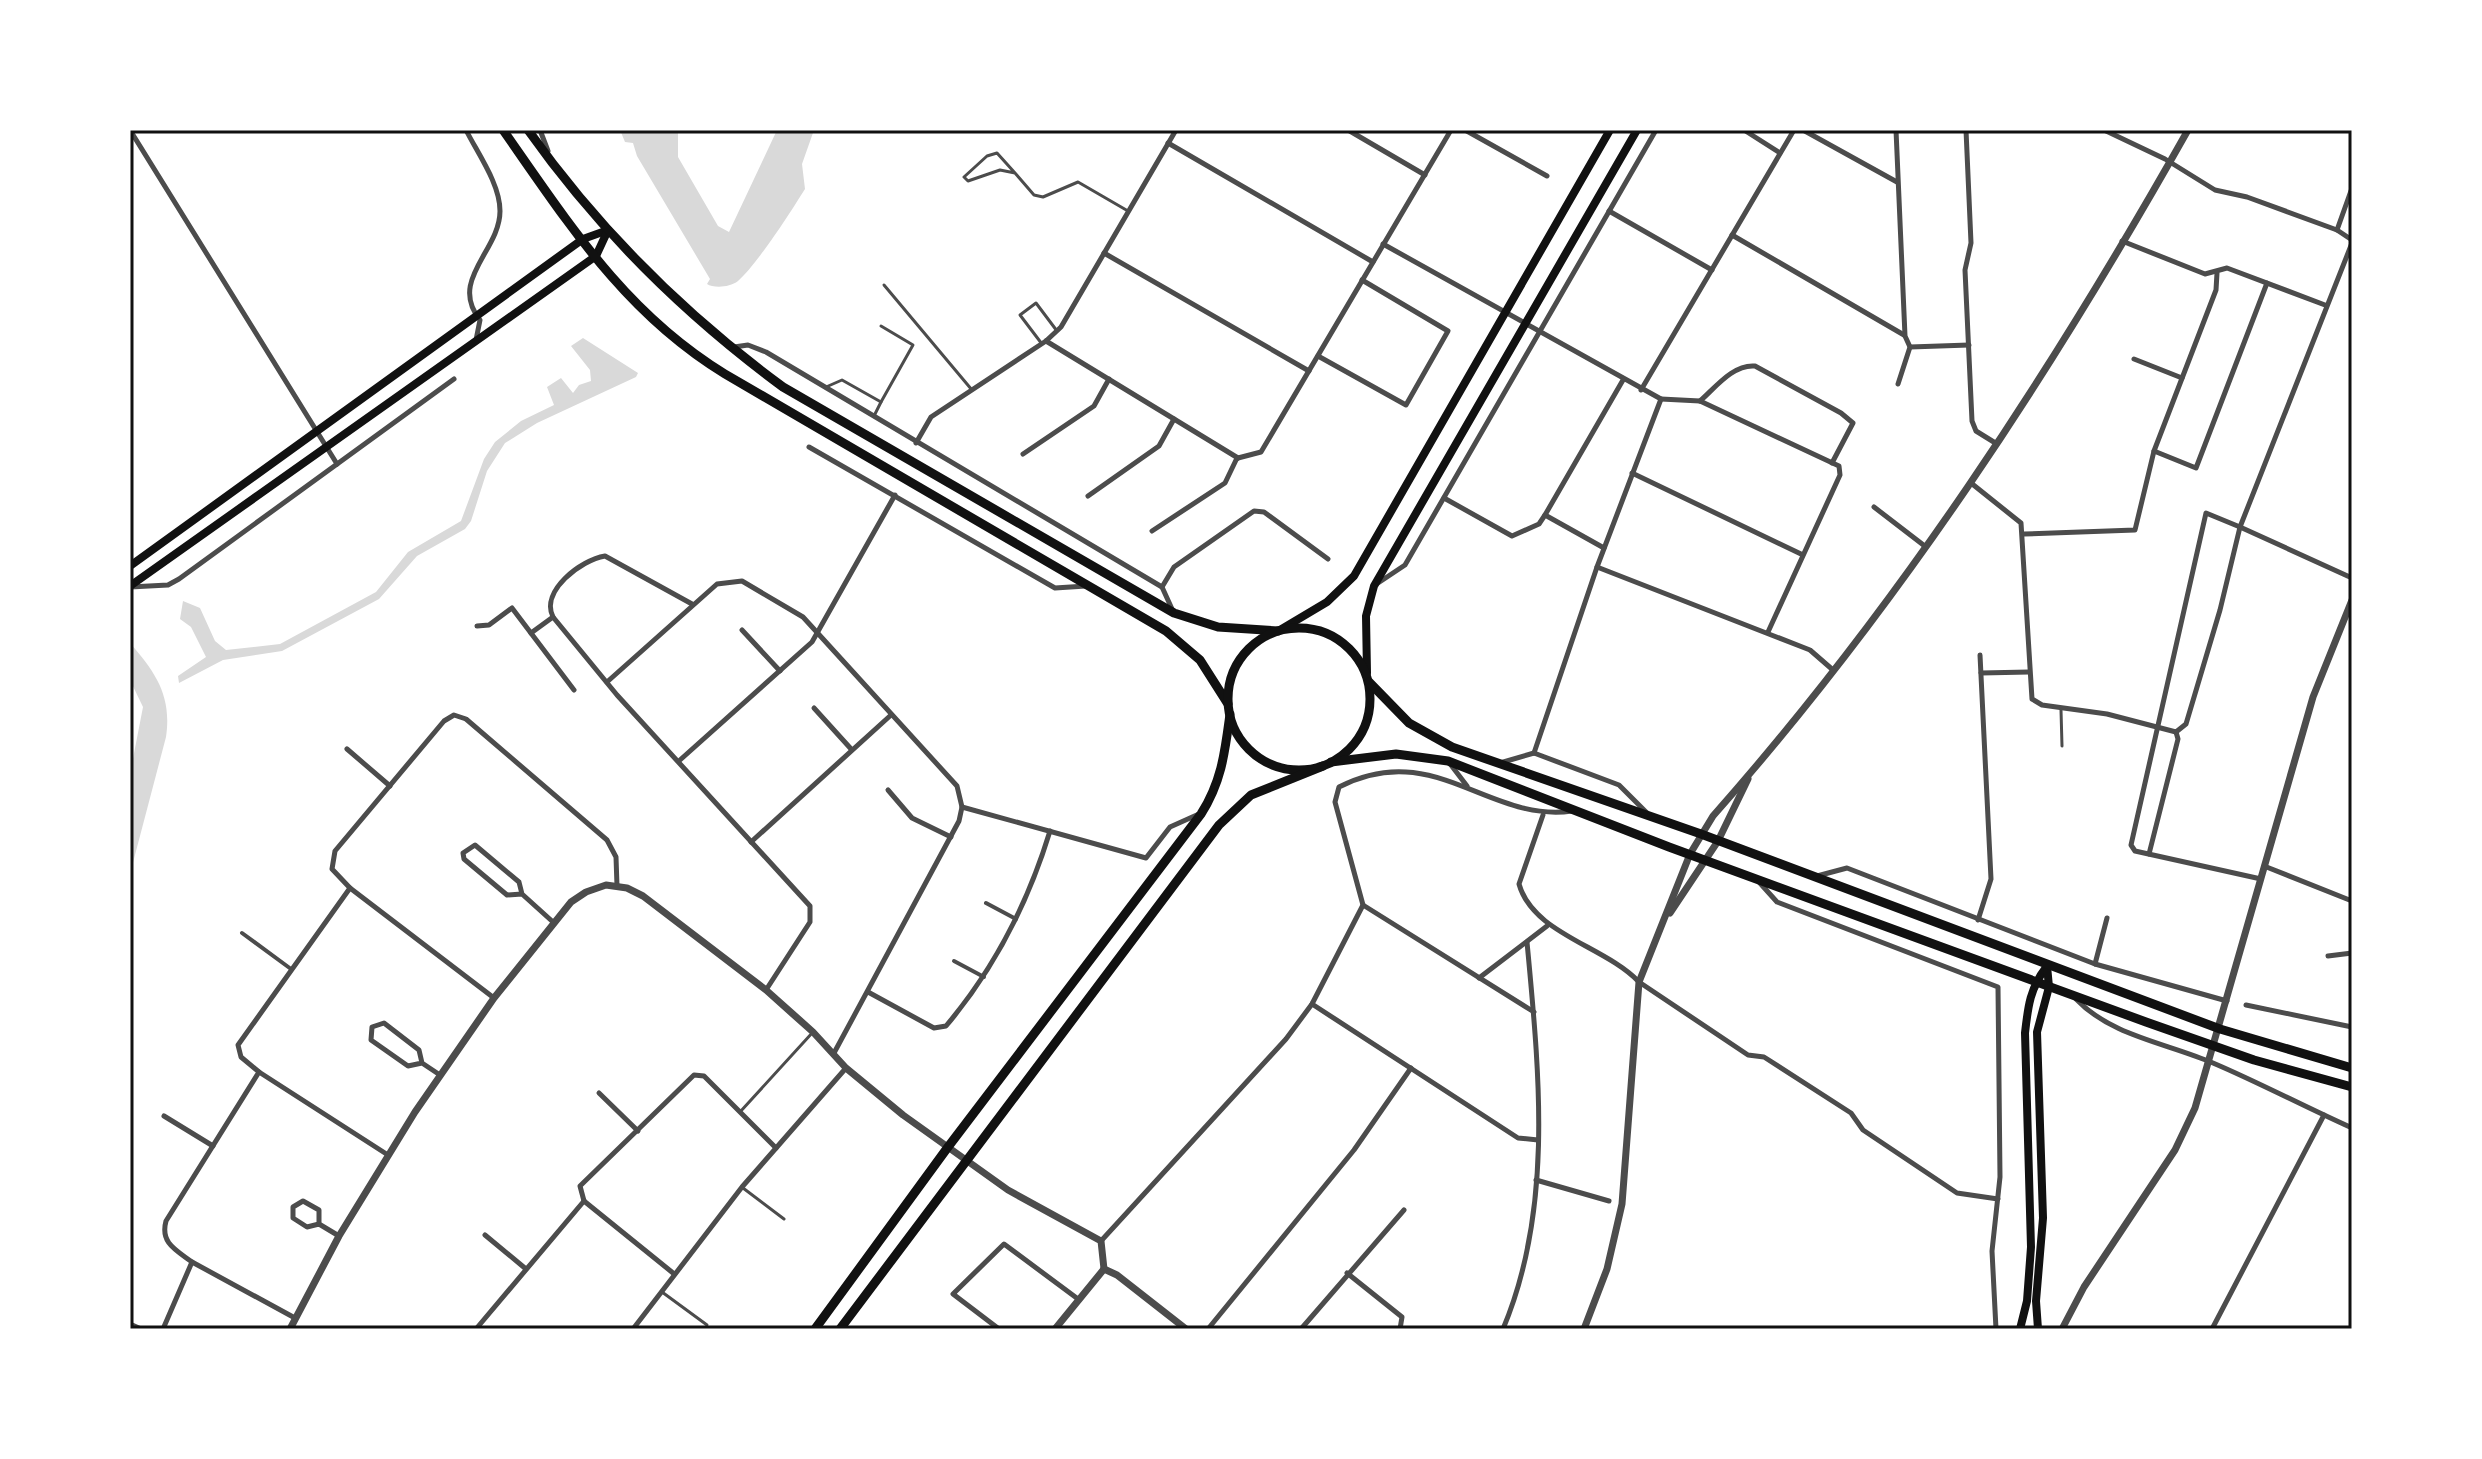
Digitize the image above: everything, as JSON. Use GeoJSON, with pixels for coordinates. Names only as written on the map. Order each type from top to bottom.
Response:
{"type":"FeatureCollection","features":[{"type":"Feature","properties":{"kind":"main road"},"geometry":{"type":"LineString","coordinates":[[503,130],[596,256],[650,320],[691,353],[1183,643],[1200,660],[1229,709],[1245,744],[1269,763],[1290,769],[1396,754],[1416,754],[1448,761],[2073,996],[2215,1046],[2352,1087]]}},
{"type":"Feature","properties":{"kind":"main road"},"geometry":{"type":"LineString","coordinates":[[528,130],[608,230],[678,303],[729,348],[783,387],[1174,613],[1218,627],[1279,630],[1303,627],[1329,633],[1353,651],[1368,678],[1424,734],[1498,764],[1701,834],[2220,1029],[2352,1068]]}},
{"type":"Feature","properties":{"kind":"main road"},"geometry":{"type":"LineString","coordinates":[[815,1329],[948,1147],[1201,814],[1217,788],[1222,771],[1230,680],[1241,657],[1256,642],[1327,602],[1354,576],[1610,130]]}},
{"type":"Feature","properties":{"kind":"main road"},"geometry":{"type":"LineString","coordinates":[[840,1329],[1232,810],[1262,790],[1327,764],[1353,746],[1364,730],[1371,707],[1366,616],[1374,586],[1637,130]]}},
{"type":"Feature","properties":{"kind":"main road"},"geometry":{"type":"LineString","coordinates":[[130,566],[583,239],[608,230]]}},
{"type":"Feature","properties":{"kind":"main road"},"geometry":{"type":"LineString","coordinates":[[130,586],[596,256],[608,230]]}},
{"type":"Feature","properties":{"kind":"main road"},"geometry":{"type":"LineString","coordinates":[[2020,1329],[2027,1301],[2031,1247],[2025,1033],[2035,982],[2047,966]]}},
{"type":"Feature","properties":{"kind":"main road"},"geometry":{"type":"LineString","coordinates":[[2038,1329],[2036,1301],[2043,1218],[2037,1032],[2049,987],[2047,966]]}},
{"type":"Feature","properties":{"kind":"street"},"geometry":{"type":"LineString","coordinates":[[130,130],[337,464]]}},
{"type":"Feature","properties":{"kind":"street"},"geometry":{"type":"LineString","coordinates":[[466,130],[494,187],[500,208],[497,225],[473,272],[468,293],[480,326],[475,341]]}},
{"type":"Feature","properties":{"kind":"street"},"geometry":{"type":"LineString","coordinates":[[540,130],[552,163]]}},
{"type":"Feature","properties":{"kind":"street"},"geometry":{"type":"LineString","coordinates":[[916,443],[931,417],[1044,343],[1057,331],[1176,130]]}},
{"type":"Feature","properties":{"kind":"street"},"geometry":{"type":"LineString","coordinates":[[1348,130],[1425,175]]}},
{"type":"Feature","properties":{"kind":"street"},"geometry":{"type":"LineString","coordinates":[[1044,343],[1238,458],[1261,452],[1451,130]]}},
{"type":"Feature","properties":{"kind":"street"},"geometry":{"type":"LineString","coordinates":[[1465,130],[1547,176]]}},
{"type":"Feature","properties":{"kind":"street"},"geometry":{"type":"LineString","coordinates":[[1374,586],[1405,565],[1656,130]]}},
{"type":"Feature","properties":{"kind":"street"},"geometry":{"type":"LineString","coordinates":[[1744,130],[1780,153]]}},
{"type":"Feature","properties":{"kind":"street"},"geometry":{"type":"LineString","coordinates":[[1641,390],[1794,130]]}},
{"type":"Feature","properties":{"kind":"street"},"geometry":{"type":"LineString","coordinates":[[1803,130],[1898,183]]}},
{"type":"Feature","properties":{"kind":"street"},"geometry":{"type":"LineString","coordinates":[[1896,130],[1905,336],[1910,347],[1898,384]]}},
{"type":"Feature","properties":{"kind":"street"},"geometry":{"type":"LineString","coordinates":[[1966,130],[1971,243],[1965,270],[1973,426],[1997,444]]}},
{"type":"Feature","properties":{"kind":"street"},"geometry":{"type":"LineString","coordinates":[[2104,130],[2215,190],[2247,197],[2337,230],[2352,242],[2240,527],[2220,610],[2186,724],[2176,732]]}},
{"type":"Feature","properties":{"kind":"street"},"geometry":{"type":"LineString","coordinates":[[1584,1329],[1607,1269],[1622,1204],[1639,982],[1690,854],[1701,834],[1927,548],[1997,444],[2188,130]]}},
{"type":"Feature","properties":{"kind":"street"},"geometry":{"type":"LineString","coordinates":[[1168,143],[1373,262]]}},
{"type":"Feature","properties":{"kind":"street"},"geometry":{"type":"LineString","coordinates":[[2337,230],[2352,188]]}},
{"type":"Feature","properties":{"kind":"street"},"geometry":{"type":"LineString","coordinates":[[1609,211],[1712,270]]}},
{"type":"Feature","properties":{"kind":"street"},"geometry":{"type":"LineString","coordinates":[[1732,235],[1905,336]]}},
{"type":"Feature","properties":{"kind":"street"},"geometry":{"type":"LineString","coordinates":[[2122,241],[2205,274],[2227,268],[2325,305]]}},
{"type":"Feature","properties":{"kind":"street"},"geometry":{"type":"LineString","coordinates":[[1383,244],[1641,390],[1661,399],[1700,401],[1839,466],[1840,475],[1801,554],[1768,632]]}},
{"type":"Feature","properties":{"kind":"street"},"geometry":{"type":"LineString","coordinates":[[1104,253],[1309,371]]}},
{"type":"Feature","properties":{"kind":"street"},"geometry":{"type":"LineString","coordinates":[[2024,534],[2135,530],[2154,451],[2216,290],[2217,273]]}},
{"type":"Feature","properties":{"kind":"street"},"geometry":{"type":"LineString","coordinates":[[1318,356],[1406,405],[1448,331],[1362,280]]}},
{"type":"Feature","properties":{"kind":"street"},"geometry":{"type":"LineString","coordinates":[[2154,451],[2196,468],[2267,283]]}},
{"type":"Feature","properties":{"kind":"street"},"geometry":{"type":"LineString","coordinates":[[729,348],[748,345],[766,352],[1162,587],[1174,613]]}},
{"type":"Feature","properties":{"kind":"street"},"geometry":{"type":"LineString","coordinates":[[1910,347],[1969,345]]}},
{"type":"Feature","properties":{"kind":"street"},"geometry":{"type":"LineString","coordinates":[[2134,359],[2182,378]]}},
{"type":"Feature","properties":{"kind":"street"},"geometry":{"type":"LineString","coordinates":[[1700,401],[1735,370],[1744,365],[1755,366],[1841,413],[1853,423],[1832,463]]}},
{"type":"Feature","properties":{"kind":"street"},"geometry":{"type":"LineString","coordinates":[[130,586],[168,585],[179,579],[454,379]]}},
{"type":"Feature","properties":{"kind":"street"},"geometry":{"type":"LineString","coordinates":[[1023,454],[1094,406],[1109,379]]}},
{"type":"Feature","properties":{"kind":"street"},"geometry":{"type":"LineString","coordinates":[[1444,498],[1512,536],[1539,524],[1623,380]]}},
{"type":"Feature","properties":{"kind":"street"},"geometry":{"type":"LineString","coordinates":[[1534,753],[1597,567],[1661,399]]}},
{"type":"Feature","properties":{"kind":"street"},"geometry":{"type":"LineString","coordinates":[[1088,496],[1159,446],[1174,419]]}},
{"type":"Feature","properties":{"kind":"street"},"geometry":{"type":"LineString","coordinates":[[809,447],[1055,588],[1089,586]]}},
{"type":"Feature","properties":{"kind":"street"},"geometry":{"type":"LineString","coordinates":[[1152,531],[1225,483],[1238,458]]}},
{"type":"Feature","properties":{"kind":"street"},"geometry":{"type":"LineString","coordinates":[[1632,473],[1801,554]]}},
{"type":"Feature","properties":{"kind":"street"},"geometry":{"type":"LineString","coordinates":[[1971,483],[2014,515],[2024,534],[2029,672],[2031,694],[2036,703],[2060,705],[2176,732]]}},
{"type":"Feature","properties":{"kind":"street"},"geometry":{"type":"LineString","coordinates":[[680,760],[812,642],[895,495]]}},
{"type":"Feature","properties":{"kind":"street"},"geometry":{"type":"LineString","coordinates":[[1874,507],[1927,548]]}},
{"type":"Feature","properties":{"kind":"street"},"geometry":{"type":"LineString","coordinates":[[1162,587],[1174,567],[1254,511],[1264,512],[1328,559]]}},
{"type":"Feature","properties":{"kind":"street"},"geometry":{"type":"LineString","coordinates":[[2261,879],[2135,851],[2131,845],[2206,513],[2352,578]]}},
{"type":"Feature","properties":{"kind":"street"},"geometry":{"type":"LineString","coordinates":[[1545,515],[1604,548]]}},
{"type":"Feature","properties":{"kind":"street"},"geometry":{"type":"LineString","coordinates":[[692,604],[617,559],[605,556],[593,559],[553,590],[549,603],[553,617],[607,682],[810,906],[812,914],[766,990]]}},
{"type":"Feature","properties":{"kind":"street"},"geometry":{"type":"LineString","coordinates":[[1597,567],[1810,650],[1833,670]]}},
{"type":"Feature","properties":{"kind":"street"},"geometry":{"type":"LineString","coordinates":[[607,682],[717,584],[742,581],[791,609],[817,631],[952,778],[962,807],[951,837],[834,1053]]}},
{"type":"Feature","properties":{"kind":"street"},"geometry":{"type":"LineString","coordinates":[[2064,1329],[2084,1287],[2180,1141],[2215,1046],[2313,697],[2352,600]]}},
{"type":"Feature","properties":{"kind":"street"},"geometry":{"type":"LineString","coordinates":[[477,626],[489,625],[512,608],[574,690]]}},
{"type":"Feature","properties":{"kind":"street"},"geometry":{"type":"LineString","coordinates":[[531,633],[553,617]]}},
{"type":"Feature","properties":{"kind":"street"},"geometry":{"type":"LineString","coordinates":[[742,630],[780,671]]}},
{"type":"Feature","properties":{"kind":"street"},"geometry":{"type":"LineString","coordinates":[[1978,920],[1991,879],[1980,655]]}},
{"type":"Feature","properties":{"kind":"street"},"geometry":{"type":"LineString","coordinates":[[1981,673],[2029,672]]}},
{"type":"Feature","properties":{"kind":"street"},"geometry":{"type":"LineString","coordinates":[[814,708],[852,750]]}},
{"type":"Feature","properties":{"kind":"street"},"geometry":{"type":"LineString","coordinates":[[751,842],[891,715]]}},
{"type":"Feature","properties":{"kind":"street"},"geometry":{"type":"LineString","coordinates":[[494,998],[350,888],[332,869],[331,860],[451,716],[466,719],[607,840],[616,857],[617,886]]}},
{"type":"Feature","properties":{"kind":"street"},"geometry":{"type":"LineString","coordinates":[[2149,854],[2178,739],[2176,732]]}},
{"type":"Feature","properties":{"kind":"street"},"geometry":{"type":"LineString","coordinates":[[347,749],[390,786]]}},
{"type":"Feature","properties":{"kind":"street"},"geometry":{"type":"LineString","coordinates":[[1498,764],[1534,753],[1619,785],[1652,817]]}},
{"type":"Feature","properties":{"kind":"street"},"geometry":{"type":"LineString","coordinates":[[1448,761],[1468,786]]}},
{"type":"Feature","properties":{"kind":"street"},"geometry":{"type":"LineString","coordinates":[[1664,922],[1718,841],[1753,770]]}},
{"type":"Feature","properties":{"kind":"street"},"geometry":{"type":"LineString","coordinates":[[1055,1329],[1104,1269],[1101,1241],[1292,1032],[1312,1004],[1363,905],[1335,802],[1336,791],[1343,785],[1397,771],[1430,774],[1543,815],[1577,810]]}},
{"type":"Feature","properties":{"kind":"street"},"geometry":{"type":"LineString","coordinates":[[888,790],[912,818],[951,837]]}},
{"type":"Feature","properties":{"kind":"street"},"geometry":{"type":"LineString","coordinates":[[962,807],[1146,858],[1170,827],[1201,814]]}},
{"type":"Feature","properties":{"kind":"street"},"geometry":{"type":"LineString","coordinates":[[1543,815],[1519,884],[1547,926],[1567,933],[1617,963],[1639,982],[1748,1055],[1764,1057],[1851,1113],[1863,1130],[1957,1193],[1998,1199]]}},
{"type":"Feature","properties":{"kind":"street"},"geometry":{"type":"LineString","coordinates":[[868,992],[939,1029],[946,1026],[984,977],[1016,919],[1050,831]]}},
{"type":"Feature","properties":{"kind":"street"},"geometry":{"type":"LineString","coordinates":[[522,894],[507,895],[464,859],[463,853],[475,845],[519,882],[522,894],[553,922]]}},
{"type":"Feature","properties":{"kind":"street"},"geometry":{"type":"LineString","coordinates":[[2264,866],[2352,901]]}},
{"type":"Feature","properties":{"kind":"street"},"geometry":{"type":"LineString","coordinates":[[1813,877],[1847,868],[2095,964],[2227,1001]]}},
{"type":"Feature","properties":{"kind":"street"},"geometry":{"type":"LineString","coordinates":[[1753,875],[1777,902],[1998,987],[1998,1199],[1992,1251],[1996,1329]]}},
{"type":"Feature","properties":{"kind":"street"},"geometry":{"type":"LineString","coordinates":[[290,1329],[339,1236],[388,1155],[494,998],[553,922],[586,892],[617,886],[653,902],[766,990],[813,1032],[846,1068],[948,1147],[1008,1190],[1101,1241]]}},
{"type":"Feature","properties":{"kind":"street"},"geometry":{"type":"LineString","coordinates":[[350,888],[238,1045],[241,1057],[259,1072],[388,1155]]}},
{"type":"Feature","properties":{"kind":"street"},"geometry":{"type":"LineString","coordinates":[[986,903],[1016,919]]}},
{"type":"Feature","properties":{"kind":"street"},"geometry":{"type":"LineString","coordinates":[[1363,905],[1534,1012]]}},
{"type":"Feature","properties":{"kind":"street"},"geometry":{"type":"LineString","coordinates":[[2095,964],[2107,918]]}},
{"type":"Feature","properties":{"kind":"street"},"geometry":{"type":"LineString","coordinates":[[1479,978],[1547,926]]}},
{"type":"Feature","properties":{"kind":"street"},"geometry":{"type":"LineString","coordinates":[[242,933],[291,969]]}},
{"type":"Feature","properties":{"kind":"street"},"geometry":{"type":"LineString","coordinates":[[1503,1329],[1529,1250],[1536,1180],[1538,1140],[1534,1012],[1527,942]]}},
{"type":"Feature","properties":{"kind":"street"},"geometry":{"type":"LineString","coordinates":[[2328,956],[2352,953]]}},
{"type":"Feature","properties":{"kind":"street"},"geometry":{"type":"LineString","coordinates":[[954,961],[984,977]]}},
{"type":"Feature","properties":{"kind":"street"},"geometry":{"type":"LineString","coordinates":[[2073,996],[2091,1015],[2109,1025],[2210,1062],[2352,1128]]}},
{"type":"Feature","properties":{"kind":"street"},"geometry":{"type":"LineString","coordinates":[[1312,1004],[1518,1138],[1538,1140]]}},
{"type":"Feature","properties":{"kind":"street"},"geometry":{"type":"LineString","coordinates":[[2246,1005],[2352,1027]]}},
{"type":"Feature","properties":{"kind":"street"},"geometry":{"type":"LineString","coordinates":[[422,1063],[408,1066],[371,1040],[372,1027],[384,1023],[419,1050],[422,1063],[440,1075]]}},
{"type":"Feature","properties":{"kind":"street"},"geometry":{"type":"LineString","coordinates":[[633,1329],[742,1187],[846,1068]]}},
{"type":"Feature","properties":{"kind":"street"},"geometry":{"type":"LineString","coordinates":[[1208,1329],[1354,1150],[1411,1068]]}},
{"type":"Feature","properties":{"kind":"street"},"geometry":{"type":"LineString","coordinates":[[259,1072],[166,1221],[162,1233],[167,1244],[192,1262],[295,1318]]}},
{"type":"Feature","properties":{"kind":"street"},"geometry":{"type":"LineString","coordinates":[[673,1273],[584,1201],[580,1186],[697,1075],[704,1076],[776,1148]]}},
{"type":"Feature","properties":{"kind":"street"},"geometry":{"type":"LineString","coordinates":[[599,1093],[638,1131]]}},
{"type":"Feature","properties":{"kind":"street"},"geometry":{"type":"LineString","coordinates":[[2212,1329],[2324,1115]]}},
{"type":"Feature","properties":{"kind":"street"},"geometry":{"type":"LineString","coordinates":[[164,1116],[213,1146]]}},
{"type":"Feature","properties":{"kind":"street"},"geometry":{"type":"LineString","coordinates":[[1536,1180],[1609,1201]]}},
{"type":"Feature","properties":{"kind":"street"},"geometry":{"type":"LineString","coordinates":[[319,1224],[319,1210],[303,1201],[293,1207],[293,1218],[307,1227],[319,1224],[339,1236]]}},
{"type":"Feature","properties":{"kind":"street"},"geometry":{"type":"LineString","coordinates":[[476,1329],[584,1201]]}},
{"type":"Feature","properties":{"kind":"street"},"geometry":{"type":"LineString","coordinates":[[1301,1329],[1404,1210]]}},
{"type":"Feature","properties":{"kind":"street"},"geometry":{"type":"LineString","coordinates":[[485,1235],[526,1269]]}},
{"type":"Feature","properties":{"kind":"street"},"geometry":{"type":"LineString","coordinates":[[999,1329],[953,1294],[1004,1244],[1078,1299]]}},
{"type":"Feature","properties":{"kind":"street"},"geometry":{"type":"LineString","coordinates":[[163,1329],[192,1262]]}},
{"type":"Feature","properties":{"kind":"street"},"geometry":{"type":"LineString","coordinates":[[1104,1269],[1117,1275],[1186,1329]]}},
{"type":"Feature","properties":{"kind":"street"},"geometry":{"type":"LineString","coordinates":[[1347,1273],[1402,1317],[1400,1329]]}},
{"type":"Feature","properties":{"kind":"street"},"geometry":{"type":"LineString","coordinates":[[130,1324],[141,1329]]}},
{"type":"Feature","properties":{"kind":"lane"},"geometry":{"type":"LineString","coordinates":[[1015,173],[1000,170],[968,181],[964,177],[987,156],[997,153],[1015,173],[1034,195],[1052,195],[1078,182],[1128,211]]}},
{"type":"Feature","properties":{"kind":"lane"},"geometry":{"type":"LineString","coordinates":[[884,285],[972,390]]}},
{"type":"Feature","properties":{"kind":"lane"},"geometry":{"type":"LineString","coordinates":[[1044,343],[1020,315],[1036,303],[1057,331]]}},
{"type":"Feature","properties":{"kind":"lane"},"geometry":{"type":"LineString","coordinates":[[873,418],[913,345],[881,326]]}},
{"type":"Feature","properties":{"kind":"lane"},"geometry":{"type":"LineString","coordinates":[[823,388],[842,380],[881,402]]}},
{"type":"Feature","properties":{"kind":"lane"},"geometry":{"type":"LineString","coordinates":[[2060,705],[2062,746]]}},
{"type":"Feature","properties":{"kind":"lane"},"geometry":{"type":"LineString","coordinates":[[740,1112],[813,1032]]}},
{"type":"Feature","properties":{"kind":"lane"},"geometry":{"type":"LineString","coordinates":[[742,1187],[784,1219]]}},
{"type":"Feature","properties":{"kind":"lane"},"geometry":{"type":"LineString","coordinates":[[661,1291],[707,1325]]}},
{"type":"Feature","properties":{"kind":"shaded area"},"geometry":{"type":"Polygon","coordinates":[[[620,130],[678,130],[678,157],[718,226],[729,232],[777,130],[814,130],[802,164],[805,189],[746,273],[726,286],[710,285],[707,284],[710,279],[637,156],[633,143],[625,142],[620,130]]]}},
{"type":"Feature","properties":{"kind":"shaded area"},"geometry":{"type":"Polygon","coordinates":[[[583,338],[638,373],[636,377],[537,423],[505,443],[487,471],[471,521],[465,529],[417,556],[379,599],[282,651],[223,660],[179,683],[178,676],[206,657],[191,627],[180,619],[183,601],[200,608],[215,641],[226,650],[280,644],[376,592],[408,552],[461,521],[484,459],[495,442],[521,421],[554,405],[547,387],[561,378],[573,393],[579,385],[591,381],[590,370],[571,346],[583,338]]]}},
{"type":"Feature","properties":{"kind":"shaded area"},"geometry":{"type":"Polygon","coordinates":[[[130,643],[160,686],[167,709],[167,722],[166,737],[130,874],[130,774],[143,707],[130,680],[130,643]]]}}]}
